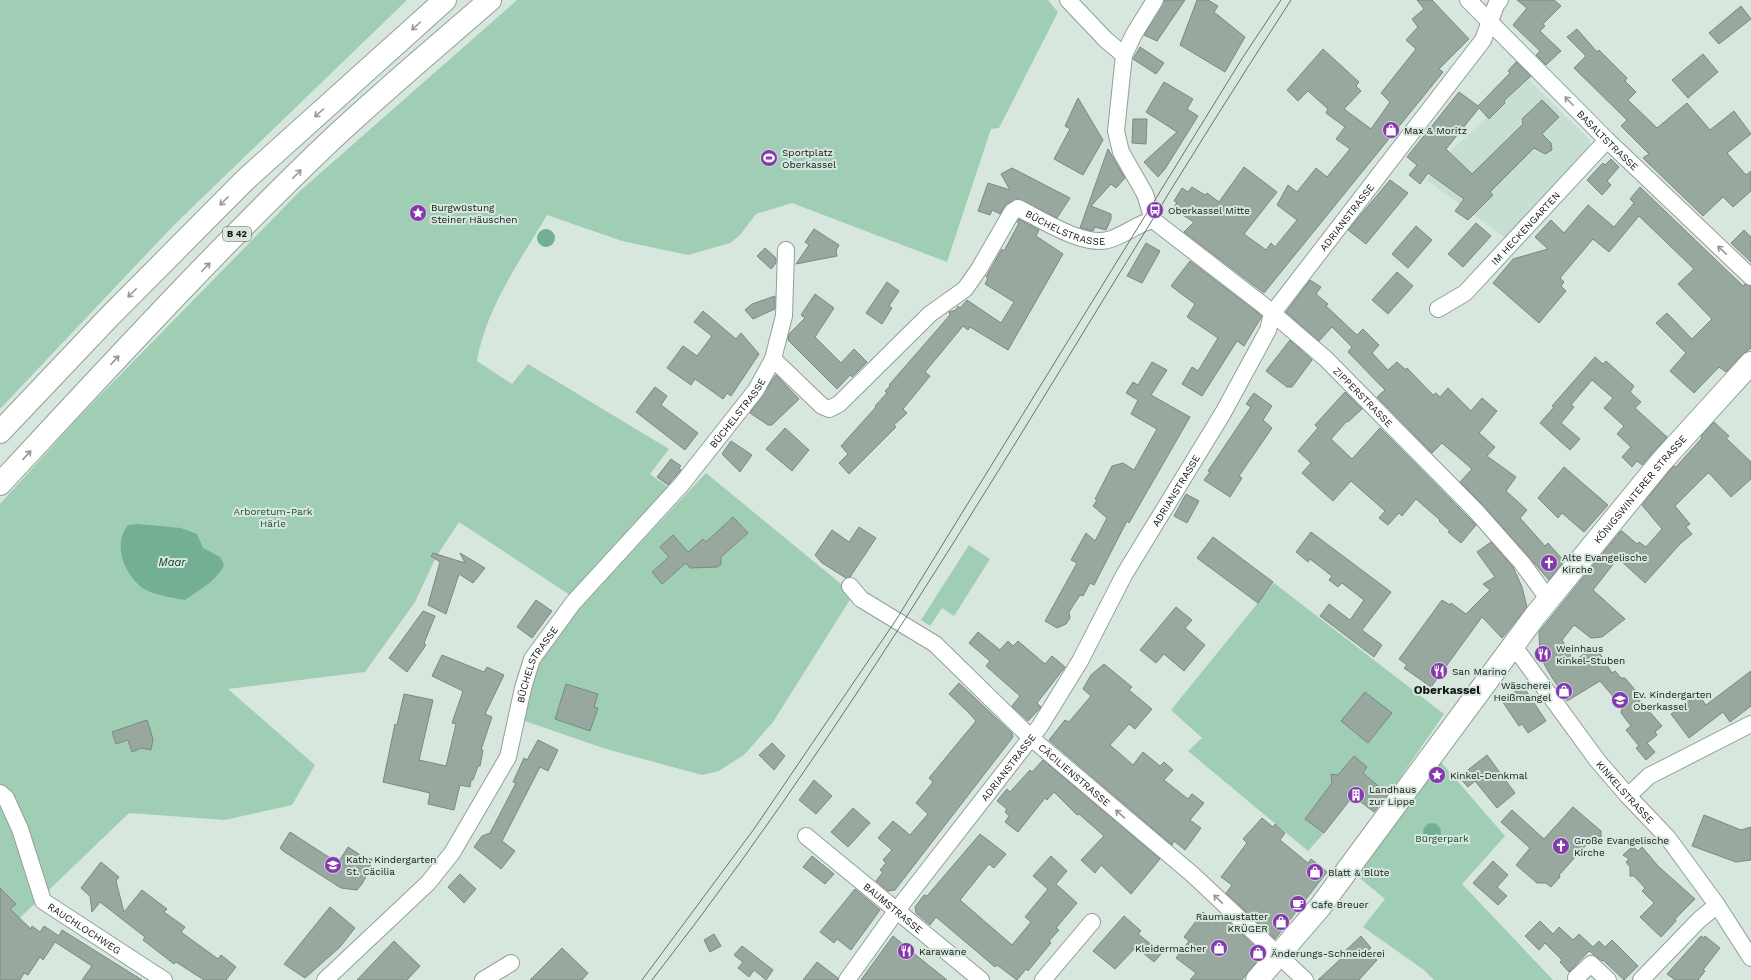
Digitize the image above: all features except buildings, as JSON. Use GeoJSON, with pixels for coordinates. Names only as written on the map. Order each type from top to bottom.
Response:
{"type":"FeatureCollection","features":[{"type":"Feature","properties":{"kind":"main road"},"geometry":{"type":"LineString","coordinates":[[0,432],[109,317],[245,180],[445,0]]}},
{"type":"Feature","properties":{"kind":"main road","name":"B 42"},"geometry":{"type":"LineString","coordinates":[[0,484],[126,349],[329,142],[396,81],[490,0]]}},
{"type":"Feature","properties":{"kind":"main road","name":"KÖNIGSWINTERER STRASSE"},"geometry":{"type":"LineString","coordinates":[[1257,980],[1277,955],[1300,932],[1464,715],[1513,645],[1549,600],[1665,457],[1751,363]]}},
{"type":"Feature","properties":{"kind":"street"},"geometry":{"type":"LineString","coordinates":[[1068,0],[1106,40],[1124,55]]}},
{"type":"Feature","properties":{"kind":"street"},"geometry":{"type":"LineString","coordinates":[[1153,220],[1145,194],[1121,152],[1116,132],[1124,55],[1134,34],[1155,0]]}},
{"type":"Feature","properties":{"kind":"street","name":"BASALTSTRASSE"},"geometry":{"type":"LineString","coordinates":[[1468,0],[1607,140],[1751,277]]}},
{"type":"Feature","properties":{"kind":"street","name":"ADRIANSTRASSE"},"geometry":{"type":"LineString","coordinates":[[847,980],[897,910],[1040,726],[1080,661],[1124,575],[1223,413],[1268,330],[1272,314],[1478,46],[1490,22],[1496,5],[1500,0]]}},
{"type":"Feature","properties":{"kind":"street","name":"IM HECKENGARTEN"},"geometry":{"type":"LineString","coordinates":[[1438,309],[1465,294],[1607,140]]}},
{"type":"Feature","properties":{"kind":"street","name":"BÜCHELSTRASSE"},"geometry":{"type":"LineString","coordinates":[[773,359],[822,406],[829,409],[839,404],[930,314],[965,289],[979,269],[1012,212],[1018,208],[1077,237],[1096,240],[1110,240],[1142,223],[1153,220]]}},
{"type":"Feature","properties":{"kind":"street","name":"ZIPPERSTRASSE"},"geometry":{"type":"LineString","coordinates":[[1153,220],[1272,314],[1326,359],[1475,510],[1522,563],[1549,600]]}},
{"type":"Feature","properties":{"kind":"street","name":"BÜCHELSTRASSE"},"geometry":{"type":"LineString","coordinates":[[325,980],[428,883],[452,853],[508,757],[523,688],[532,658],[573,603],[681,485],[756,390],[773,359],[784,316],[786,250]]}},
{"type":"Feature","properties":{"kind":"street","name":"CÄCILIENSTRASSE"},"geometry":{"type":"LineString","coordinates":[[850,586],[861,599],[935,644],[1030,737],[1192,874],[1305,980]]}},
{"type":"Feature","properties":{"kind":"street","name":"KINKELSTRASSE"},"geometry":{"type":"LineString","coordinates":[[1513,645],[1597,760],[1628,796],[1668,838],[1717,905],[1751,958]]}},
{"type":"Feature","properties":{"kind":"street"},"geometry":{"type":"LineString","coordinates":[[1628,796],[1648,776],[1751,724]]}},
{"type":"Feature","properties":{"kind":"street","name":"RAUCHLOCHWEG"},"geometry":{"type":"LineString","coordinates":[[0,793],[6,798],[20,829],[43,901],[164,980]]}},
{"type":"Feature","properties":{"kind":"street","name":"BAUMSTRASSE"},"geometry":{"type":"LineString","coordinates":[[806,836],[981,980]]}},
{"type":"Feature","properties":{"kind":"street"},"geometry":{"type":"LineString","coordinates":[[1641,980],[1699,920],[1717,905]]}},
{"type":"Feature","properties":{"kind":"street"},"geometry":{"type":"LineString","coordinates":[[1043,980],[1092,922]]}},
{"type":"Feature","properties":{"kind":"street"},"geometry":{"type":"LineString","coordinates":[[483,980],[511,963]]}},
{"type":"Feature","properties":{"kind":"street"},"geometry":{"type":"LineString","coordinates":[[1578,980],[1576,978],[1591,964],[1608,980]]}},
{"type":"Feature","properties":{"kind":"shaded area"},"geometry":{"type":"Polygon","coordinates":[[[1529,80],[1590,140],[1590,147],[1505,238],[1427,180],[1443,158],[1529,80]]]}},
{"type":"Feature","properties":{"kind":"green space"},"geometry":{"type":"Polygon","coordinates":[[[0,0],[407,0],[173,226],[0,409],[0,0]]]}},
{"type":"Feature","properties":{"kind":"green space","name":"Arboretum-Park Härle"},"geometry":{"type":"Polygon","coordinates":[[[517,0],[1048,0],[1058,12],[999,128],[991,129],[947,262],[792,203],[756,214],[740,235],[730,243],[688,255],[622,241],[547,215],[505,285],[481,341],[477,361],[512,384],[528,364],[669,449],[650,474],[672,490],[573,597],[459,522],[436,557],[415,602],[365,672],[228,689],[315,765],[292,805],[225,820],[129,813],[0,937],[0,504],[78,418],[300,191],[517,0]]]}},
{"type":"Feature","properties":{"kind":"green space"},"geometry":{"type":"Polygon","coordinates":[[[706,473],[846,588],[851,598],[773,722],[745,754],[719,771],[702,775],[606,749],[522,720],[539,657],[580,607],[706,473]]]}},
{"type":"Feature","properties":{"kind":"green space"},"geometry":{"type":"Polygon","coordinates":[[[969,545],[990,559],[954,616],[942,608],[930,626],[921,620],[969,545]]]}},
{"type":"Feature","properties":{"kind":"green space"},"geometry":{"type":"Polygon","coordinates":[[[1274,583],[1444,714],[1389,794],[1363,773],[1367,767],[1354,756],[1337,776],[1332,776],[1332,780],[1334,782],[1324,833],[1308,851],[1188,751],[1202,738],[1171,710],[1274,583]]]}},
{"type":"Feature","properties":{"kind":"green space","name":"Bürgerpark"},"geometry":{"type":"Polygon","coordinates":[[[1440,761],[1505,836],[1462,884],[1553,980],[1434,980],[1424,970],[1363,927],[1385,899],[1356,875],[1440,761]]]}},
{"type":"Feature","properties":{"kind":"water"},"geometry":{"type":"Polygon","coordinates":[[[546,229],[552,232],[555,238],[552,244],[546,247],[540,244],[537,238],[540,232],[546,229]]]}},
{"type":"Feature","properties":{"kind":"water","name":"Maar"},"geometry":{"type":"Polygon","coordinates":[[[137,524],[181,528],[197,534],[203,548],[220,557],[224,565],[221,571],[202,589],[185,600],[161,595],[144,589],[129,573],[122,557],[121,549],[121,540],[128,525],[137,524]]]}},
{"type":"Feature","properties":{"kind":"water"},"geometry":{"type":"Polygon","coordinates":[[[1432,823],[1438,826],[1441,832],[1438,838],[1432,841],[1426,838],[1423,832],[1426,826],[1432,823]]]}},
{"type":"Feature","properties":{"kind":"tram line"},"geometry":{"type":"LineString","coordinates":[[642,980],[754,829],[896,620],[1243,57],[1281,0]]}},
{"type":"Feature","properties":{"kind":"tram line"},"geometry":{"type":"LineString","coordinates":[[652,980],[740,863],[824,743],[904,621],[1212,123],[1291,0]]}},
{"type":"Feature","properties":{"kind":"place","name":"Max & Moritz"},"geometry":{"type":"Point","coordinates":[1391,130]}},
{"type":"Feature","properties":{"kind":"place","name":"Sportplatz Oberkassel"},"geometry":{"type":"Point","coordinates":[769,158]}},
{"type":"Feature","properties":{"kind":"place","name":"Oberkassel Mitte"},"geometry":{"type":"Point","coordinates":[1155,210]}},
{"type":"Feature","properties":{"kind":"place","name":"Burgwüstung Steiner Häuschen"},"geometry":{"type":"Point","coordinates":[418,213]}},
{"type":"Feature","properties":{"kind":"place","name":"Alte Evangelische Kirche"},"geometry":{"type":"Point","coordinates":[1549,563]}},
{"type":"Feature","properties":{"kind":"place","name":"Weinhaus Kinkel-Stuben"},"geometry":{"type":"Point","coordinates":[1543,654]}},
{"type":"Feature","properties":{"kind":"place","name":"San Marino"},"geometry":{"type":"Point","coordinates":[1439,671]}},
{"type":"Feature","properties":{"kind":"place","name":"Wäscherei Heißmangel"},"geometry":{"type":"Point","coordinates":[1564,691]}},
{"type":"Feature","properties":{"kind":"place","name":"Ev. Kindergarten Oberkassel"},"geometry":{"type":"Point","coordinates":[1620,700]}},
{"type":"Feature","properties":{"kind":"place","name":"Kinkel-Denkmal"},"geometry":{"type":"Point","coordinates":[1437,775]}},
{"type":"Feature","properties":{"kind":"place","name":"Landhaus zur Lippe"},"geometry":{"type":"Point","coordinates":[1356,795]}},
{"type":"Feature","properties":{"kind":"place","name":"Große Evangelische Kirche"},"geometry":{"type":"Point","coordinates":[1561,846]}},
{"type":"Feature","properties":{"kind":"place","name":"Kath. Kindergarten St. Cäcilia"},"geometry":{"type":"Point","coordinates":[333,865]}},
{"type":"Feature","properties":{"kind":"place","name":"Blatt & Blüte"},"geometry":{"type":"Point","coordinates":[1315,872]}},
{"type":"Feature","properties":{"kind":"place","name":"Cafe Breuer"},"geometry":{"type":"Point","coordinates":[1298,904]}},
{"type":"Feature","properties":{"kind":"place","name":"Raumaustatter KRÜGER"},"geometry":{"type":"Point","coordinates":[1281,922]}},
{"type":"Feature","properties":{"kind":"place","name":"Kleidermacher"},"geometry":{"type":"Point","coordinates":[1219,948]}},
{"type":"Feature","properties":{"kind":"place","name":"Karawane"},"geometry":{"type":"Point","coordinates":[906,951]}},
{"type":"Feature","properties":{"kind":"place","name":"Änderungs-Schneiderei"},"geometry":{"type":"Point","coordinates":[1258,953]}},
{"type":"Feature","properties":{"kind":"district","name":"Oberkassel"},"geometry":{"type":"Point","coordinates":[1447,690]}}]}
